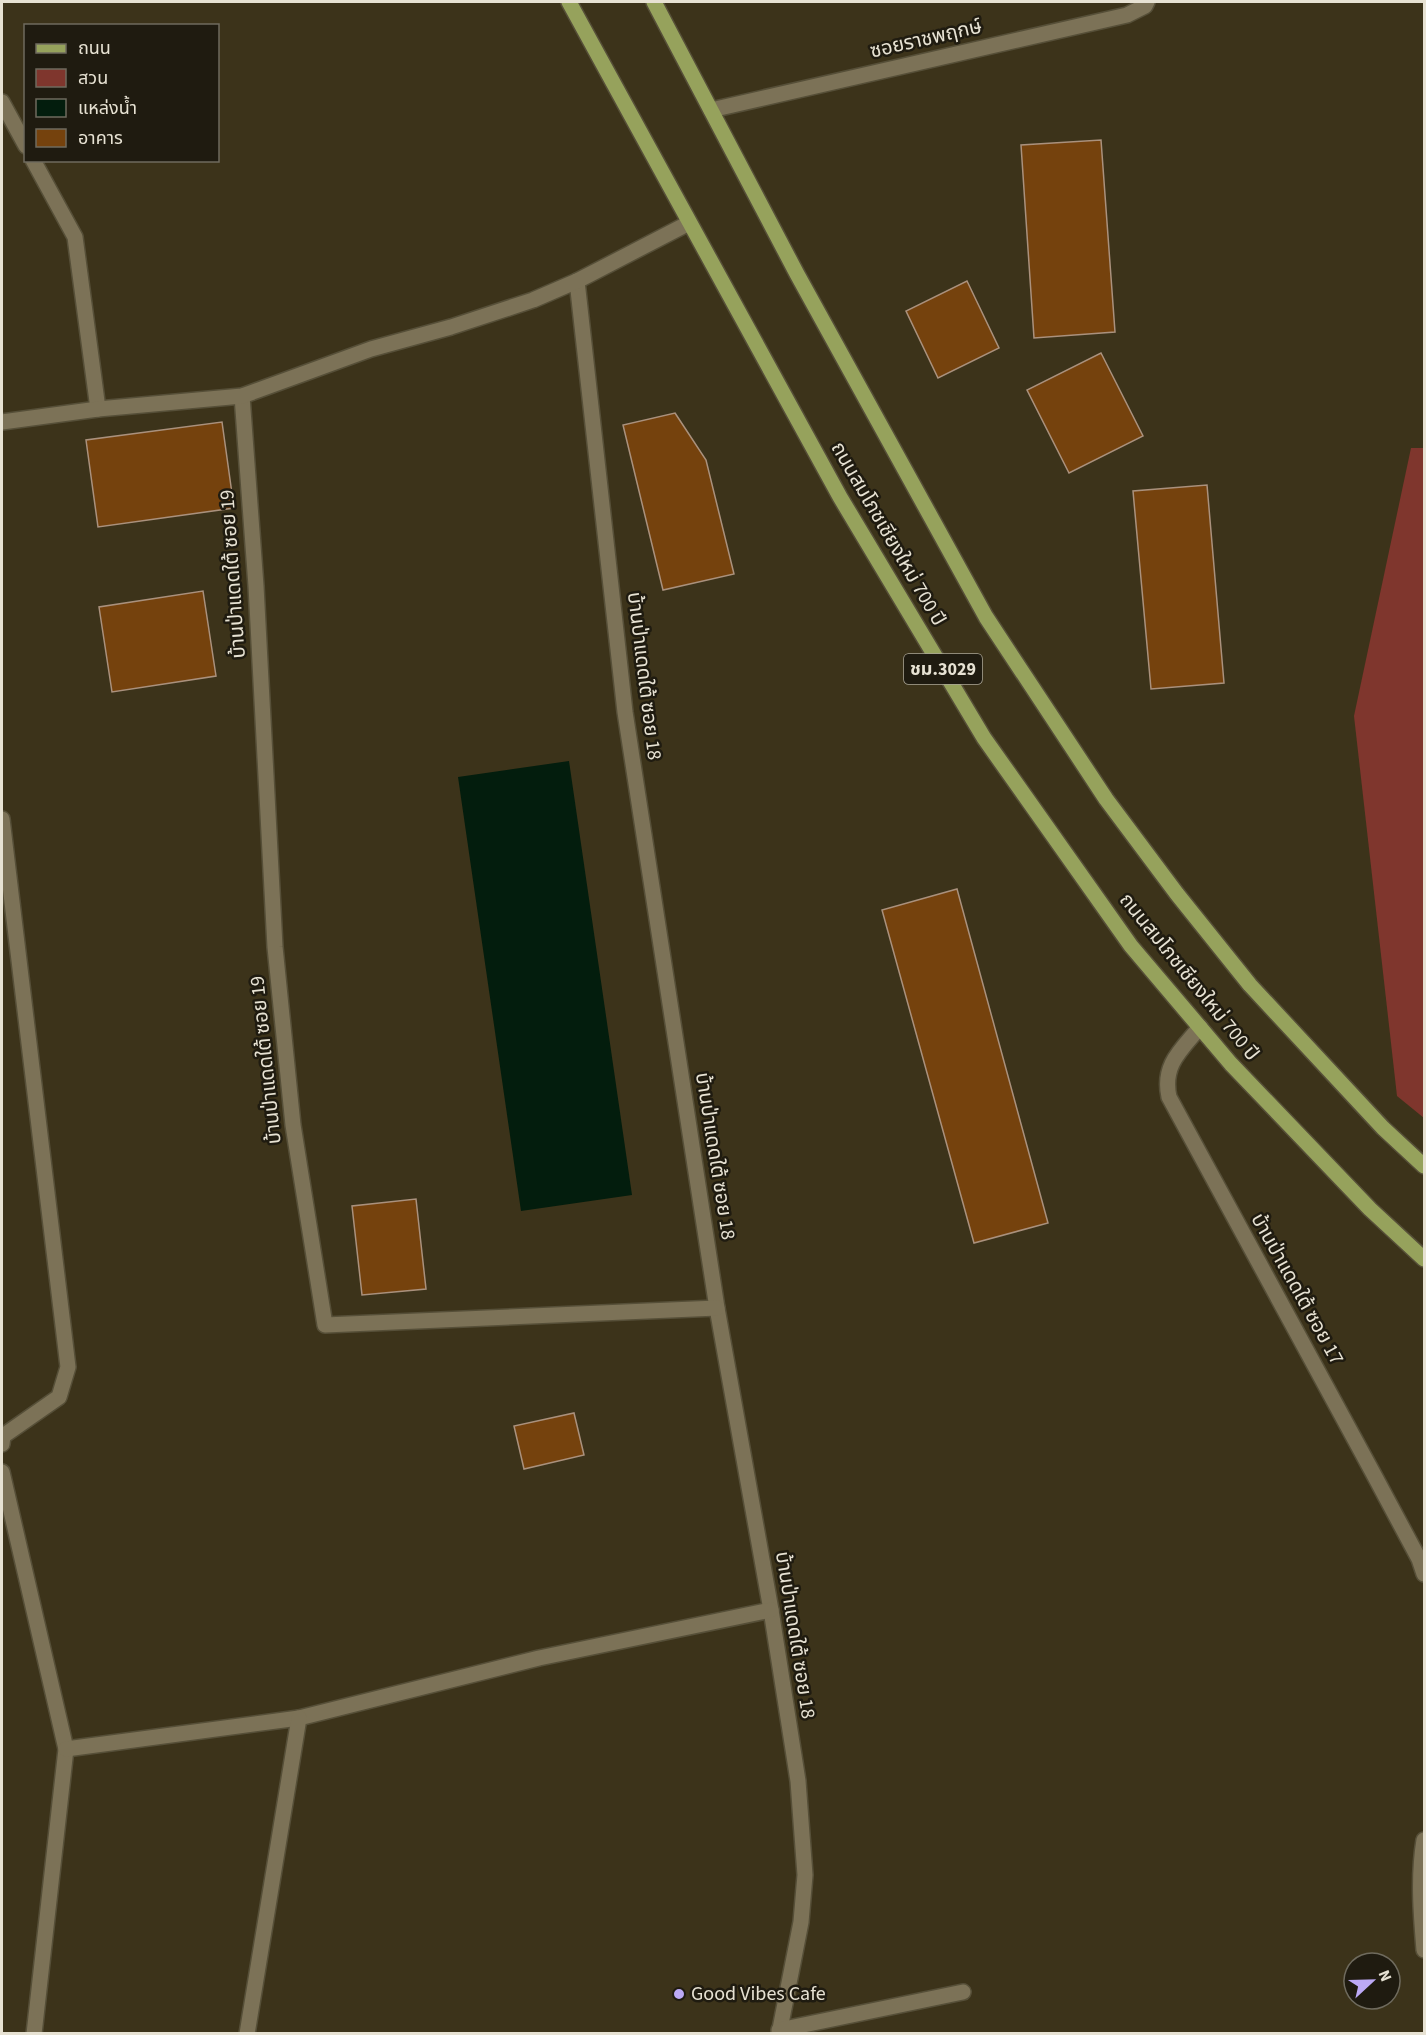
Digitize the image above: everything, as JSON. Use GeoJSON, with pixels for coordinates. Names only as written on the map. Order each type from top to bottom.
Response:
{"type":"FeatureCollection","features":[{"type":"Feature","properties":{"kind":"main road","name":"ถนนสมโภชเชียงใหม่ 700 ปี"},"geometry":{"type":"LineString","coordinates":[[569,2],[840,497],[984,738],[1131,946],[1200,1028],[1231,1064],[1370,1209],[1425,1259]]}},
{"type":"Feature","properties":{"kind":"main road","name":"ชม.3029"},"geometry":{"type":"LineString","coordinates":[[654,2],[797,274],[986,617],[1106,799],[1177,894],[1250,985],[1383,1128],[1425,1167]]}},
{"type":"Feature","properties":{"kind":"street","name":"ซอยราชพฤกษ์"},"geometry":{"type":"LineString","coordinates":[[711,110],[1127,15],[1145,6],[1147,2]]}},
{"type":"Feature","properties":{"kind":"street"},"geometry":{"type":"LineString","coordinates":[[2,102],[24,142]]}},
{"type":"Feature","properties":{"kind":"street"},"geometry":{"type":"LineString","coordinates":[[34,162],[75,237],[98,409]]}},
{"type":"Feature","properties":{"kind":"street"},"geometry":{"type":"LineString","coordinates":[[2,422],[98,409],[242,396],[372,349],[451,327],[533,300],[577,281],[689,223]]}},
{"type":"Feature","properties":{"kind":"street","name":"บ้านป่าแดดใต้ ซอย 18"},"geometry":{"type":"LineString","coordinates":[[577,281],[625,712],[717,1308],[771,1610],[798,1781],[805,1875],[801,1922],[779,2032]]}},
{"type":"Feature","properties":{"kind":"street","name":"บ้านป่าแดดใต้ ซอย 19"},"geometry":{"type":"LineString","coordinates":[[242,396],[256,586],[275,947],[293,1125],[325,1325],[717,1308]]}},
{"type":"Feature","properties":{"kind":"street"},"geometry":{"type":"LineString","coordinates":[[2,819],[68,1367],[59,1397],[3,1436],[2,1444]]}},
{"type":"Feature","properties":{"kind":"street","name":"บ้านป่าแดดใต้ ซอย 17"},"geometry":{"type":"LineString","coordinates":[[1200,1028],[1175,1056],[1169,1069],[1166,1085],[1168,1097],[1373,1473],[1425,1574]]}},
{"type":"Feature","properties":{"kind":"street"},"geometry":{"type":"LineString","coordinates":[[2,1472],[66,1749],[33,2034]]}},
{"type":"Feature","properties":{"kind":"street"},"geometry":{"type":"LineString","coordinates":[[66,1749],[299,1718],[539,1658],[771,1610]]}},
{"type":"Feature","properties":{"kind":"street"},"geometry":{"type":"LineString","coordinates":[[246,2034],[299,1718]]}},
{"type":"Feature","properties":{"kind":"street"},"geometry":{"type":"LineString","coordinates":[[1425,1840],[1420,1863],[1425,1950]]}},
{"type":"Feature","properties":{"kind":"street"},"geometry":{"type":"LineString","coordinates":[[779,2032],[963,1992]]}},
{"type":"Feature","properties":{"kind":"green space"},"geometry":{"type":"Polygon","coordinates":[[[1411,448],[1424,448],[1424,1118],[1397,1096],[1354,716],[1411,448]]]}},
{"type":"Feature","properties":{"kind":"water"},"geometry":{"type":"Polygon","coordinates":[[[569,761],[632,1195],[521,1211],[458,777],[569,761]]]}},
{"type":"Feature","properties":{"kind":"building"},"geometry":{"type":"Polygon","coordinates":[[[1101,140],[1115,332],[1034,338],[1021,145],[1101,140]]]}},
{"type":"Feature","properties":{"kind":"building"},"geometry":{"type":"Polygon","coordinates":[[[967,281],[999,348],[938,378],[906,311],[967,281]]]}},
{"type":"Feature","properties":{"kind":"building"},"geometry":{"type":"Polygon","coordinates":[[[1101,353],[1143,436],[1069,473],[1027,390],[1101,353]]]}},
{"type":"Feature","properties":{"kind":"building"},"geometry":{"type":"Polygon","coordinates":[[[675,413],[706,460],[734,574],[663,590],[623,425],[675,413]]]}},
{"type":"Feature","properties":{"kind":"building"},"geometry":{"type":"Polygon","coordinates":[[[222,422],[234,508],[98,527],[86,440],[222,422]]]}},
{"type":"Feature","properties":{"kind":"building"},"geometry":{"type":"Polygon","coordinates":[[[1207,485],[1224,683],[1151,689],[1133,491],[1207,485]]]}},
{"type":"Feature","properties":{"kind":"building"},"geometry":{"type":"Polygon","coordinates":[[[203,591],[216,676],[112,692],[99,607],[203,591]]]}},
{"type":"Feature","properties":{"kind":"building"},"geometry":{"type":"Polygon","coordinates":[[[957,889],[1048,1223],[974,1243],[882,910],[957,889]]]}},
{"type":"Feature","properties":{"kind":"building"},"geometry":{"type":"Polygon","coordinates":[[[416,1199],[426,1289],[362,1295],[352,1206],[416,1199]]]}},
{"type":"Feature","properties":{"kind":"building"},"geometry":{"type":"Polygon","coordinates":[[[574,1413],[584,1455],[524,1469],[514,1426],[574,1413]]]}},
{"type":"Feature","properties":{"kind":"place","name":"Good Vibes Cafe"},"geometry":{"type":"Point","coordinates":[679,1994]}}]}
